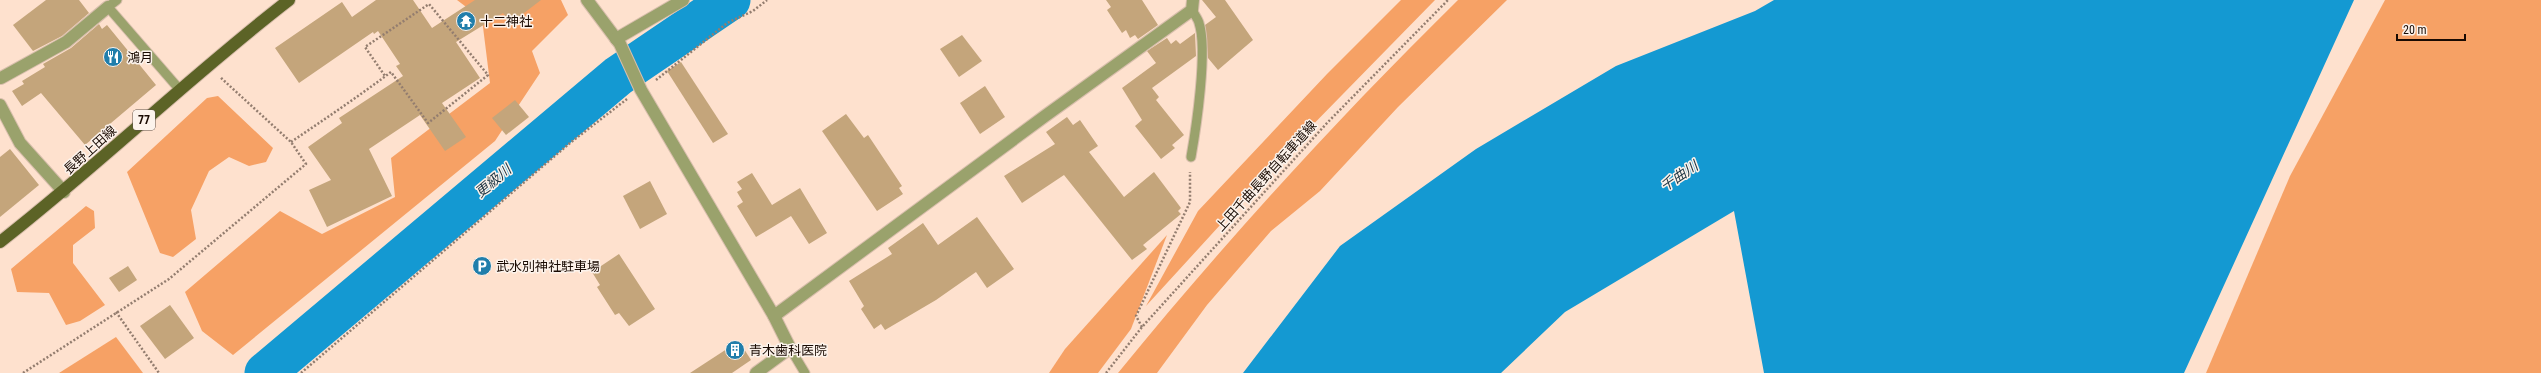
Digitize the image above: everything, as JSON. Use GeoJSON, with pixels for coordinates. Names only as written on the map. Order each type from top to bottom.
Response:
{"type":"FeatureCollection","features":[{"type":"Feature","properties":{"kind":"main road","name":"長野上田線"},"geometry":{"type":"LineString","coordinates":[[0,242],[64,192],[180,90],[289,0]]}},
{"type":"Feature","properties":{"kind":"street"},"geometry":{"type":"LineString","coordinates":[[587,0],[618,41],[640,87],[774,316],[790,348],[756,373]]}},
{"type":"Feature","properties":{"kind":"street"},"geometry":{"type":"LineString","coordinates":[[618,41],[683,0]]}},
{"type":"Feature","properties":{"kind":"street"},"geometry":{"type":"LineString","coordinates":[[0,79],[66,42],[113,4]]}},
{"type":"Feature","properties":{"kind":"street"},"geometry":{"type":"LineString","coordinates":[[774,316],[1192,5]]}},
{"type":"Feature","properties":{"kind":"street"},"geometry":{"type":"LineString","coordinates":[[0,105],[20,143],[64,192]]}},
{"type":"Feature","properties":{"kind":"lane"},"geometry":{"type":"LineString","coordinates":[[113,4],[180,90]]}},
{"type":"Feature","properties":{"kind":"lane"},"geometry":{"type":"LineString","coordinates":[[1191,157],[1198,118],[1202,46],[1200,24],[1192,5]]}},
{"type":"Feature","properties":{"kind":"lane"},"geometry":{"type":"LineString","coordinates":[[790,348],[805,373]]}},
{"type":"Feature","properties":{"kind":"path"},"geometry":{"type":"LineString","coordinates":[[301,373],[570,144],[640,87],[663,76],[727,23],[753,11],[767,0]]}},
{"type":"Feature","properties":{"kind":"path","name":"上田千曲長野自転車道線"},"geometry":{"type":"LineString","coordinates":[[1106,373],[1142,327],[1327,123],[1448,0]]}},
{"type":"Feature","properties":{"kind":"path"},"geometry":{"type":"LineString","coordinates":[[291,142],[391,72],[428,123],[488,75],[429,4],[365,47],[385,76]]}},
{"type":"Feature","properties":{"kind":"path"},"geometry":{"type":"LineString","coordinates":[[23,373],[169,279],[306,164],[291,142],[208,67]]}},
{"type":"Feature","properties":{"kind":"path"},"geometry":{"type":"LineString","coordinates":[[1142,327],[1136,316],[1190,202],[1191,157]]}},
{"type":"Feature","properties":{"kind":"path"},"geometry":{"type":"LineString","coordinates":[[116,312],[159,373]]}},
{"type":"Feature","properties":{"kind":"shaded area"},"geometry":{"type":"Polygon","coordinates":[[[457,0],[561,0],[568,15],[532,51],[540,73],[495,141],[233,355],[202,331],[185,292],[280,211],[322,234],[395,197],[391,158],[490,83],[482,19],[457,0]]]}},
{"type":"Feature","properties":{"kind":"shaded area"},"geometry":{"type":"Polygon","coordinates":[[[1401,0],[1435,0],[1296,142],[1146,306],[1198,211],[1327,74],[1401,0]]]}},
{"type":"Feature","properties":{"kind":"shaded area"},"geometry":{"type":"Polygon","coordinates":[[[1458,0],[1507,0],[1398,107],[1320,191],[1271,231],[1207,305],[1157,373],[1118,373],[1199,276],[1283,182],[1369,90],[1458,0]]]}},
{"type":"Feature","properties":{"kind":"shaded area"},"geometry":{"type":"Polygon","coordinates":[[[2385,0],[2541,0],[2541,373],[2206,373],[2290,176],[2385,0]]]}},
{"type":"Feature","properties":{"kind":"shaded area"},"geometry":{"type":"Polygon","coordinates":[[[218,96],[273,148],[266,162],[249,166],[229,157],[209,171],[191,210],[196,239],[173,257],[160,253],[127,172],[207,98],[218,96]]]}},
{"type":"Feature","properties":{"kind":"shaded area"},"geometry":{"type":"Polygon","coordinates":[[[86,206],[94,211],[95,228],[73,245],[73,263],[105,305],[80,321],[66,325],[49,293],[17,292],[11,269],[86,206]]]}},
{"type":"Feature","properties":{"kind":"shaded area"},"geometry":{"type":"Polygon","coordinates":[[[1167,235],[1131,329],[1098,373],[1049,373],[1065,349],[1167,235]]]}},
{"type":"Feature","properties":{"kind":"shaded area"},"geometry":{"type":"Polygon","coordinates":[[[116,337],[143,373],[59,373],[116,337]]]}},
{"type":"Feature","properties":{"kind":"water","name":"千曲川"},"geometry":{"type":"Polygon","coordinates":[[[1774,0],[2354,0],[2184,373],[1764,373],[1734,211],[1565,312],[1501,373],[1243,373],[1340,246],[1476,149],[1616,66],[1755,11],[1774,0]]]}},
{"type":"Feature","properties":{"kind":"building"},"geometry":{"type":"Polygon","coordinates":[[[46,0],[79,0],[89,13],[62,36],[33,51],[13,25],[46,0]]]}},
{"type":"Feature","properties":{"kind":"building"},"geometry":{"type":"Polygon","coordinates":[[[376,0],[413,0],[432,28],[475,0],[541,0],[511,23],[503,13],[456,42],[480,78],[442,103],[466,137],[445,151],[420,115],[369,149],[392,196],[327,227],[309,190],[331,180],[308,147],[342,123],[339,118],[403,76],[396,66],[400,64],[378,31],[374,34],[373,32],[299,83],[275,48],[342,2],[352,17],[376,0]]]}},
{"type":"Feature","properties":{"kind":"building"},"geometry":{"type":"Polygon","coordinates":[[[1106,0],[1142,0],[1158,25],[1138,39],[1135,35],[1130,38],[1126,30],[1122,33],[1107,10],[1111,7],[1106,0]]]}},
{"type":"Feature","properties":{"kind":"building"},"geometry":{"type":"Polygon","coordinates":[[[1202,0],[1225,0],[1253,40],[1218,70],[1208,58],[1205,25],[1216,17],[1202,0]]]}},
{"type":"Feature","properties":{"kind":"building"},"geometry":{"type":"Polygon","coordinates":[[[99,24],[102,29],[107,25],[156,85],[85,145],[41,93],[22,106],[12,91],[24,84],[22,81],[45,67],[43,64],[71,48],[99,24]]]}},
{"type":"Feature","properties":{"kind":"building"},"geometry":{"type":"Polygon","coordinates":[[[1195,33],[1196,56],[1152,88],[1159,97],[1156,100],[1184,135],[1172,145],[1175,148],[1161,159],[1135,126],[1142,120],[1122,88],[1156,63],[1147,51],[1167,38],[1171,44],[1176,40],[1180,44],[1195,33]]]}},
{"type":"Feature","properties":{"kind":"building"},"geometry":{"type":"Polygon","coordinates":[[[962,35],[982,61],[959,77],[940,49],[962,35]]]}},
{"type":"Feature","properties":{"kind":"building"},"geometry":{"type":"Polygon","coordinates":[[[681,62],[728,134],[713,143],[667,71],[681,62]]]}},
{"type":"Feature","properties":{"kind":"building"},"geometry":{"type":"Polygon","coordinates":[[[985,86],[1005,117],[980,134],[960,103],[985,86]]]}},
{"type":"Feature","properties":{"kind":"building"},"geometry":{"type":"Polygon","coordinates":[[[515,100],[529,117],[506,135],[492,118],[515,100]]]}},
{"type":"Feature","properties":{"kind":"building"},"geometry":{"type":"Polygon","coordinates":[[[846,114],[864,138],[868,135],[902,186],[899,188],[903,194],[877,211],[822,131],[846,114]]]}},
{"type":"Feature","properties":{"kind":"building"},"geometry":{"type":"Polygon","coordinates":[[[1067,117],[1073,125],[1080,120],[1098,146],[1089,152],[1124,197],[1154,172],[1181,208],[1178,211],[1181,214],[1143,245],[1147,249],[1132,260],[1064,175],[1022,203],[1004,176],[1055,144],[1046,132],[1067,117]]]}},
{"type":"Feature","properties":{"kind":"building"},"geometry":{"type":"Polygon","coordinates":[[[10,149],[39,185],[0,217],[0,157],[10,149]]]}},
{"type":"Feature","properties":{"kind":"building"},"geometry":{"type":"Polygon","coordinates":[[[752,173],[772,205],[800,188],[827,233],[809,244],[791,216],[756,237],[737,206],[743,202],[737,192],[742,189],[737,182],[752,173]]]}},
{"type":"Feature","properties":{"kind":"building"},"geometry":{"type":"Polygon","coordinates":[[[650,181],[667,214],[640,229],[623,196],[650,181]]]}},
{"type":"Feature","properties":{"kind":"building"},"geometry":{"type":"Polygon","coordinates":[[[977,217],[1014,269],[987,288],[976,272],[936,300],[885,330],[881,324],[874,329],[861,309],[864,306],[849,281],[892,254],[888,248],[923,223],[938,245],[977,217]]]}},
{"type":"Feature","properties":{"kind":"building"},"geometry":{"type":"Polygon","coordinates":[[[619,254],[655,309],[629,326],[619,313],[615,315],[597,287],[600,285],[592,272],[619,254]]]}},
{"type":"Feature","properties":{"kind":"building"},"geometry":{"type":"Polygon","coordinates":[[[128,266],[137,280],[119,292],[109,278],[128,266]]]}},
{"type":"Feature","properties":{"kind":"building"},"geometry":{"type":"Polygon","coordinates":[[[170,305],[194,338],[165,359],[140,326],[170,305]]]}},
{"type":"Feature","properties":{"kind":"building","name":"青木歯科医院"},"geometry":{"type":"Polygon","coordinates":[[[739,341],[751,360],[732,373],[690,373],[739,341]]]}},
{"type":"Feature","properties":{"kind":"waterway","name":"更級川"},"geometry":{"type":"LineString","coordinates":[[265,373],[618,76],[730,0]]}},
{"type":"Feature","properties":{"kind":"place","name":"十二神社"},"geometry":{"type":"Point","coordinates":[466,21]}},
{"type":"Feature","properties":{"kind":"place","name":"鴻月"},"geometry":{"type":"Point","coordinates":[113,57]}},
{"type":"Feature","properties":{"kind":"place","name":"武水別神社駐車場"},"geometry":{"type":"Point","coordinates":[482,266]}},
{"type":"Feature","properties":{"kind":"place","name":"青木歯科医院"},"geometry":{"type":"Point","coordinates":[735,350]}}]}
